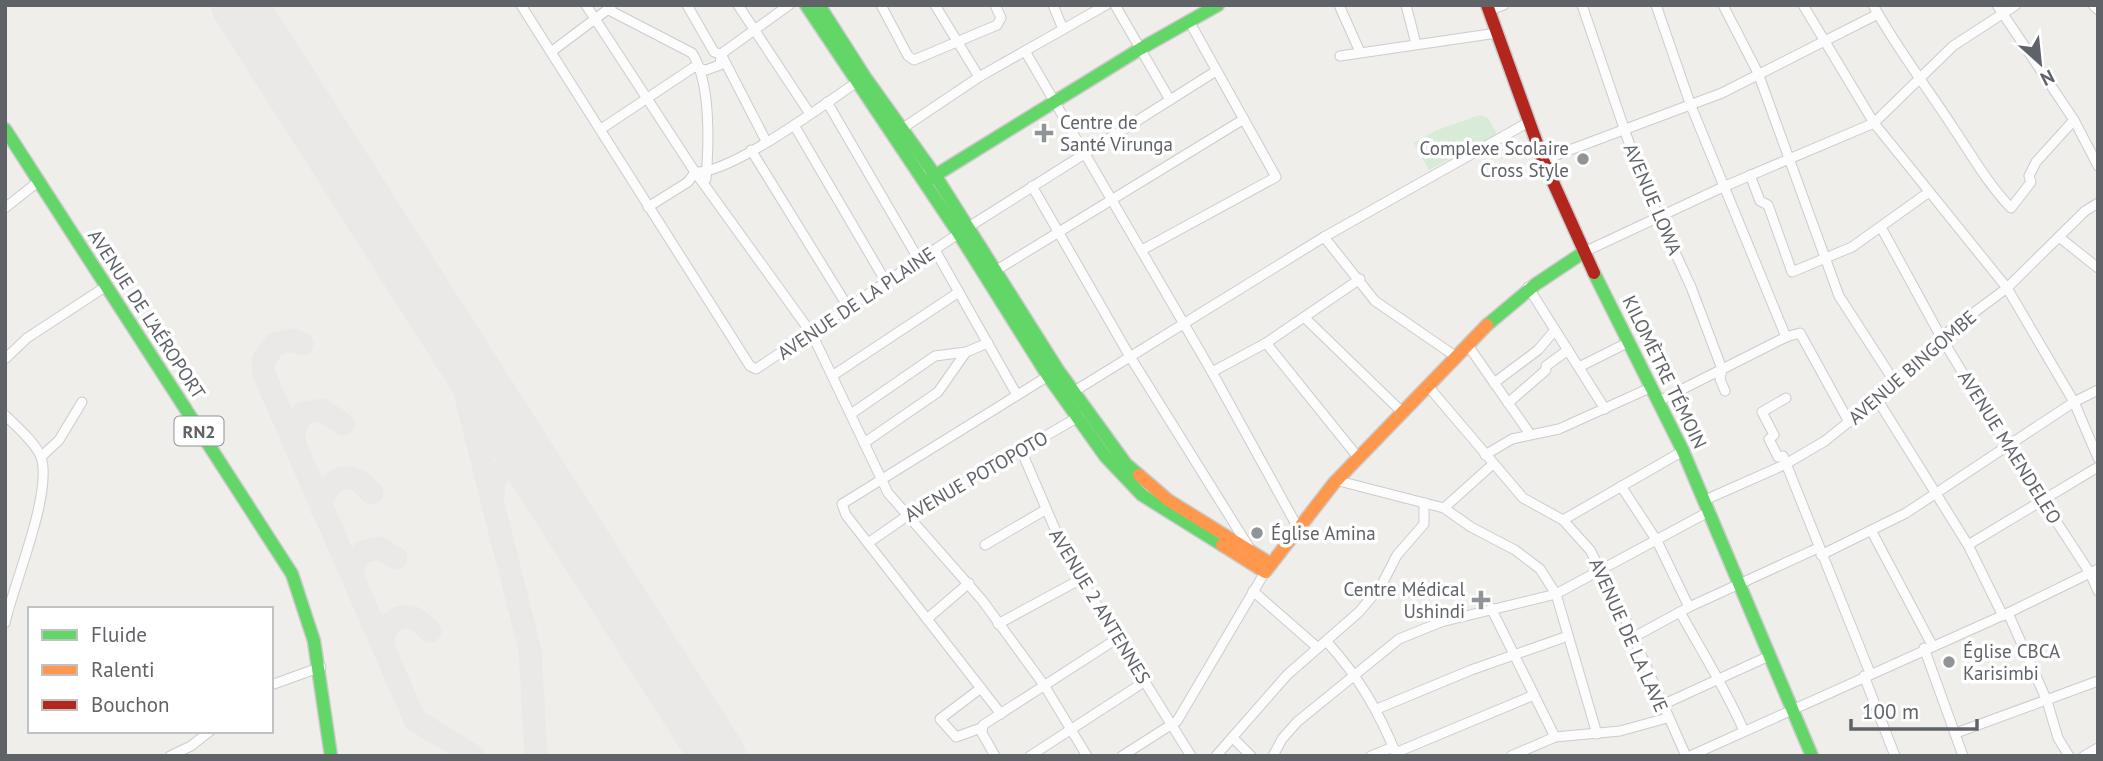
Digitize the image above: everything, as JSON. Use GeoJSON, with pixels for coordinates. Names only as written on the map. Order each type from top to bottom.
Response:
{"type":"FeatureCollection","features":[{"type":"Feature","properties":{"kind":"main road"},"geometry":{"type":"LineString","coordinates":[[806,5],[930,179],[1082,415],[1145,489],[1268,568]]}},
{"type":"Feature","properties":{"kind":"main road"},"geometry":{"type":"LineString","coordinates":[[819,5],[861,80],[903,128],[930,179]]}},
{"type":"Feature","properties":{"kind":"main road"},"geometry":{"type":"LineString","coordinates":[[930,179],[1140,49],[1218,5]]}},
{"type":"Feature","properties":{"kind":"main road","name":"KILOMÈTRE TÉMOIN"},"geometry":{"type":"LineString","coordinates":[[1488,8],[1527,123],[1543,160],[1584,252],[1659,401],[1707,505],[1812,756]]}},
{"type":"Feature","properties":{"kind":"main road","name":"AVENUE DE L'AÉROPORT"},"geometry":{"type":"LineString","coordinates":[[5,129],[292,574],[308,608],[321,667],[331,756]]}},
{"type":"Feature","properties":{"kind":"main road"},"geometry":{"type":"LineString","coordinates":[[963,231],[995,271],[1053,372],[1073,392],[1082,415]]}},
{"type":"Feature","properties":{"kind":"main road"},"geometry":{"type":"LineString","coordinates":[[1268,568],[1297,526],[1335,480],[1467,344],[1528,287],[1584,252]]}},
{"type":"Feature","properties":{"kind":"main road"},"geometry":{"type":"LineString","coordinates":[[1145,489],[1253,554],[1268,568]]}},
{"type":"Feature","properties":{"kind":"street","name":"AVENUE DE LA PLAINE"},"geometry":{"type":"LineString","coordinates":[[521,5],[753,368],[760,369],[963,231],[1216,71]]}},
{"type":"Feature","properties":{"kind":"street"},"geometry":{"type":"LineString","coordinates":[[586,5],[695,172],[812,334],[882,482],[907,516],[969,583],[1044,685],[1087,756]]}},
{"type":"Feature","properties":{"kind":"street"},"geometry":{"type":"LineString","coordinates":[[687,5],[766,141]]}},
{"type":"Feature","properties":{"kind":"street"},"geometry":{"type":"LineString","coordinates":[[738,5],[810,114]]}},
{"type":"Feature","properties":{"kind":"street"},"geometry":{"type":"LineString","coordinates":[[601,129],[694,67],[700,57],[717,53],[756,31],[789,5]]}},
{"type":"Feature","properties":{"kind":"street"},"geometry":{"type":"LineString","coordinates":[[881,5],[911,58],[997,24],[1001,18],[995,5]]}},
{"type":"Feature","properties":{"kind":"street"},"geometry":{"type":"LineString","coordinates":[[935,5],[979,77]]}},
{"type":"Feature","properties":{"kind":"street"},"geometry":{"type":"LineString","coordinates":[[1053,5],[1063,29]]}},
{"type":"Feature","properties":{"kind":"street"},"geometry":{"type":"LineString","coordinates":[[903,128],[979,77],[1107,5]]}},
{"type":"Feature","properties":{"kind":"street"},"geometry":{"type":"LineString","coordinates":[[1115,5],[1170,100]]}},
{"type":"Feature","properties":{"kind":"street"},"geometry":{"type":"LineString","coordinates":[[1339,5],[1360,52]]}},
{"type":"Feature","properties":{"kind":"street"},"geometry":{"type":"LineString","coordinates":[[1406,5],[1416,44]]}},
{"type":"Feature","properties":{"kind":"street"},"geometry":{"type":"LineString","coordinates":[[1488,8],[1504,5]]}},
{"type":"Feature","properties":{"kind":"street","name":"AVENUE LOWA"},"geometry":{"type":"LineString","coordinates":[[1582,5],[1641,178],[1660,216],[1722,369],[1720,379],[1725,391]]}},
{"type":"Feature","properties":{"kind":"street"},"geometry":{"type":"LineString","coordinates":[[1656,5],[1691,106],[1786,337]]}},
{"type":"Feature","properties":{"kind":"street"},"geometry":{"type":"LineString","coordinates":[[1723,5],[1758,73],[1791,157],[1823,258],[1839,296],[1894,382]]}},
{"type":"Feature","properties":{"kind":"street"},"geometry":{"type":"LineString","coordinates":[[1803,5],[1874,123],[2007,289],[2074,402],[2098,458]]}},
{"type":"Feature","properties":{"kind":"street"},"geometry":{"type":"LineString","coordinates":[[1584,252],[1723,187],[1874,123],[1953,46],[2000,10],[2016,5]]}},
{"type":"Feature","properties":{"kind":"street"},"geometry":{"type":"LineString","coordinates":[[2093,5],[2098,10]]}},
{"type":"Feature","properties":{"kind":"street"},"geometry":{"type":"LineString","coordinates":[[551,52],[609,7],[692,53],[705,79],[706,184]]}},
{"type":"Feature","properties":{"kind":"street"},"geometry":{"type":"LineString","coordinates":[[1543,160],[1725,92],[1758,73],[1825,42],[1875,10],[1917,79],[1955,130],[1988,184],[2011,208],[2031,182],[2029,176],[2036,162],[2074,120]]}},
{"type":"Feature","properties":{"kind":"street"},"geometry":{"type":"LineString","coordinates":[[2000,10],[2074,120],[2098,166]]}},
{"type":"Feature","properties":{"kind":"street"},"geometry":{"type":"LineString","coordinates":[[1142,250],[1276,177],[1189,22]]}},
{"type":"Feature","properties":{"kind":"street"},"geometry":{"type":"LineString","coordinates":[[1340,55],[1497,33]]}},
{"type":"Feature","properties":{"kind":"street"},"geometry":{"type":"LineString","coordinates":[[1024,51],[1142,250],[1297,526]]}},
{"type":"Feature","properties":{"kind":"street"},"geometry":{"type":"LineString","coordinates":[[698,64],[711,70],[720,65],[717,53]]}},
{"type":"Feature","properties":{"kind":"street"},"geometry":{"type":"LineString","coordinates":[[695,172],[707,173],[751,150],[861,80]]}},
{"type":"Feature","properties":{"kind":"street"},"geometry":{"type":"LineString","coordinates":[[827,102],[919,260]]}},
{"type":"Feature","properties":{"kind":"street"},"geometry":{"type":"LineString","coordinates":[[995,271],[1244,120]]}},
{"type":"Feature","properties":{"kind":"street"},"geometry":{"type":"LineString","coordinates":[[1073,392],[1324,237],[1527,123]]}},
{"type":"Feature","properties":{"kind":"street"},"geometry":{"type":"LineString","coordinates":[[794,125],[886,282]]}},
{"type":"Feature","properties":{"kind":"street"},"geometry":{"type":"LineString","coordinates":[[751,150],[848,307]]}},
{"type":"Feature","properties":{"kind":"street"},"geometry":{"type":"LineString","coordinates":[[648,207],[688,182],[695,172]]}},
{"type":"Feature","properties":{"kind":"street"},"geometry":{"type":"LineString","coordinates":[[1750,175],[1760,201],[1768,205],[1772,216],[1770,219],[1792,272],[1849,249],[1882,229],[1929,192]]}},
{"type":"Feature","properties":{"kind":"street"},"geometry":{"type":"LineString","coordinates":[[5,208],[39,181]]}},
{"type":"Feature","properties":{"kind":"street"},"geometry":{"type":"LineString","coordinates":[[1032,186],[1129,355],[1253,554]]}},
{"type":"Feature","properties":{"kind":"street","name":"AVENUE BINGOMBE"},"geometry":{"type":"LineString","coordinates":[[1273,756],[1297,722],[1399,639],[1441,622],[1556,594],[1657,541],[1707,505],[1822,443],[1877,399],[1941,337],[2007,289],[2085,211],[2098,203]]}},
{"type":"Feature","properties":{"kind":"street","name":"AVENUE MAENDELEO"},"geometry":{"type":"LineString","coordinates":[[1882,229],[1941,337],[2007,446],[2094,571],[2098,591]]}},
{"type":"Feature","properties":{"kind":"street"},"geometry":{"type":"LineString","coordinates":[[1324,237],[1375,301],[1455,356]]}},
{"type":"Feature","properties":{"kind":"street"},"geometry":{"type":"LineString","coordinates":[[2060,237],[2098,268]]}},
{"type":"Feature","properties":{"kind":"street"},"geometry":{"type":"LineString","coordinates":[[935,250],[1017,395]]}},
{"type":"Feature","properties":{"kind":"street"},"geometry":{"type":"LineString","coordinates":[[1212,372],[1266,343],[1360,279]]}},
{"type":"Feature","properties":{"kind":"street"},"geometry":{"type":"LineString","coordinates":[[5,359],[27,338],[105,287]]}},
{"type":"Feature","properties":{"kind":"street"},"geometry":{"type":"LineString","coordinates":[[1528,287],[1605,409]]}},
{"type":"Feature","properties":{"kind":"street"},"geometry":{"type":"LineString","coordinates":[[832,376],[959,292]]}},
{"type":"Feature","properties":{"kind":"street"},"geometry":{"type":"LineString","coordinates":[[1305,318],[1401,411]]}},
{"type":"Feature","properties":{"kind":"street"},"geometry":{"type":"LineString","coordinates":[[1494,383],[1538,350],[1555,330]]}},
{"type":"Feature","properties":{"kind":"street"},"geometry":{"type":"LineString","coordinates":[[1659,401],[1800,332],[1815,355],[1849,422]]}},
{"type":"Feature","properties":{"kind":"street"},"geometry":{"type":"LineString","coordinates":[[1578,367],[1629,342]]}},
{"type":"Feature","properties":{"kind":"street"},"geometry":{"type":"LineString","coordinates":[[851,414],[935,356],[966,352],[988,343]]}},
{"type":"Feature","properties":{"kind":"street"},"geometry":{"type":"LineString","coordinates":[[1266,343],[1357,456]]}},
{"type":"Feature","properties":{"kind":"street"},"geometry":{"type":"LineString","coordinates":[[1467,344],[1530,434]]}},
{"type":"Feature","properties":{"kind":"street"},"geometry":{"type":"LineString","coordinates":[[1508,403],[1546,370],[1546,366],[1568,350]]}},
{"type":"Feature","properties":{"kind":"street"},"geometry":{"type":"LineString","coordinates":[[864,443],[938,392],[966,352]]}},
{"type":"Feature","properties":{"kind":"street"},"geometry":{"type":"LineString","coordinates":[[1001,714],[846,514],[842,504],[882,482],[1053,372]]}},
{"type":"Feature","properties":{"kind":"street"},"geometry":{"type":"LineString","coordinates":[[1427,385],[1485,456],[1533,505],[1563,520],[1683,452]]}},
{"type":"Feature","properties":{"kind":"street"},"geometry":{"type":"LineString","coordinates":[[1485,456],[1512,439],[1559,429],[1652,387]]}},
{"type":"Feature","properties":{"kind":"street"},"geometry":{"type":"LineString","coordinates":[[1634,637],[1739,584],[1872,532],[1937,494],[2074,402],[2098,390]]}},
{"type":"Feature","properties":{"kind":"street"},"geometry":{"type":"LineString","coordinates":[[1786,398],[1762,412],[1774,435],[1769,439],[1778,457],[1783,456],[1784,465],[1867,674],[1895,756]]}},
{"type":"Feature","properties":{"kind":"street"},"geometry":{"type":"LineString","coordinates":[[1877,399],[1968,545],[2006,614],[2047,701],[2058,738],[2069,756]]}},
{"type":"Feature","properties":{"kind":"street"},"geometry":{"type":"LineString","coordinates":[[40,457],[59,440],[82,402]]}},
{"type":"Feature","properties":{"kind":"street"},"geometry":{"type":"LineString","coordinates":[[5,415],[40,457],[37,511],[5,623]]}},
{"type":"Feature","properties":{"kind":"street","name":"AVENUE POTOPOTO"},"geometry":{"type":"LineString","coordinates":[[868,543],[907,516],[1082,415]]}},
{"type":"Feature","properties":{"kind":"street","name":"AVENUE 2 ANTENNES"},"geometry":{"type":"LineString","coordinates":[[1021,450],[1045,510],[1081,579],[1191,756]]}},
{"type":"Feature","properties":{"kind":"street"},"geometry":{"type":"LineString","coordinates":[[1444,508],[1493,464]]}},
{"type":"Feature","properties":{"kind":"street"},"geometry":{"type":"LineString","coordinates":[[1968,545],[2098,467]]}},
{"type":"Feature","properties":{"kind":"street"},"geometry":{"type":"LineString","coordinates":[[1335,480],[1444,508],[1471,527],[1529,559],[1540,569],[1556,594],[1597,734]]}},
{"type":"Feature","properties":{"kind":"street"},"geometry":{"type":"LineString","coordinates":[[1621,486],[1657,541],[1689,607]]}},
{"type":"Feature","properties":{"kind":"street"},"geometry":{"type":"LineString","coordinates":[[1216,756],[1287,675],[1327,642],[1375,593],[1397,555],[1423,526],[1424,503]]}},
{"type":"Feature","properties":{"kind":"street"},"geometry":{"type":"LineString","coordinates":[[985,545],[1045,510]]}},
{"type":"Feature","properties":{"kind":"street","name":"AVENUE DE LA LAVE"},"geometry":{"type":"LineString","coordinates":[[1563,520],[1590,550],[1603,571],[1667,718],[1688,756]]}},
{"type":"Feature","properties":{"kind":"street"},"geometry":{"type":"LineString","coordinates":[[1872,532],[1928,647],[1963,756]]}},
{"type":"Feature","properties":{"kind":"street"},"geometry":{"type":"LineString","coordinates":[[1122,756],[1172,725],[1188,707],[1268,568]]}},
{"type":"Feature","properties":{"kind":"street"},"geometry":{"type":"LineString","coordinates":[[1688,756],[2006,614],[2094,571]]}},
{"type":"Feature","properties":{"kind":"street"},"geometry":{"type":"LineString","coordinates":[[998,624],[1081,579]]}},
{"type":"Feature","properties":{"kind":"street"},"geometry":{"type":"LineString","coordinates":[[927,619],[969,583]]}},
{"type":"Feature","properties":{"kind":"street"},"geometry":{"type":"LineString","coordinates":[[1252,592],[1318,648]]}},
{"type":"Feature","properties":{"kind":"street"},"geometry":{"type":"LineString","coordinates":[[1491,608],[1555,737]]}},
{"type":"Feature","properties":{"kind":"street"},"geometry":{"type":"LineString","coordinates":[[1680,612],[1726,689],[1744,731]]}},
{"type":"Feature","properties":{"kind":"street"},"geometry":{"type":"LineString","coordinates":[[1377,709],[1513,654],[1568,636]]}},
{"type":"Feature","properties":{"kind":"street"},"geometry":{"type":"LineString","coordinates":[[981,688],[940,719],[956,737],[982,728],[1118,638]]}},
{"type":"Feature","properties":{"kind":"street"},"geometry":{"type":"LineString","coordinates":[[1327,642],[1356,674],[1377,709],[1395,752]]}},
{"type":"Feature","properties":{"kind":"street"},"geometry":{"type":"LineString","coordinates":[[1662,705],[1769,656]]}},
{"type":"Feature","properties":{"kind":"street"},"geometry":{"type":"LineString","coordinates":[[273,684],[321,667]]}},
{"type":"Feature","properties":{"kind":"street"},"geometry":{"type":"LineString","coordinates":[[1956,733],[2098,681]]}},
{"type":"Feature","properties":{"kind":"street"},"geometry":{"type":"LineString","coordinates":[[1030,756],[1144,682]]}},
{"type":"Feature","properties":{"kind":"street"},"geometry":{"type":"LineString","coordinates":[[1371,756],[1395,752],[1534,695]]}},
{"type":"Feature","properties":{"kind":"street"},"geometry":{"type":"LineString","coordinates":[[1511,756],[1555,737],[1597,734],[1667,718]]}},
{"type":"Feature","properties":{"kind":"street"},"geometry":{"type":"LineString","coordinates":[[982,728],[995,756]]}},
{"type":"Feature","properties":{"kind":"street"},"geometry":{"type":"LineString","coordinates":[[170,756],[191,746],[207,733]]}},
{"type":"Feature","properties":{"kind":"street"},"geometry":{"type":"LineString","coordinates":[[1233,738],[1251,756]]}},
{"type":"Feature","properties":{"kind":"street"},"geometry":{"type":"LineString","coordinates":[[2084,756],[2098,748]]}},
{"type":"Feature","properties":{"kind":"green space"},"geometry":{"type":"Polygon","coordinates":[[[1480,115],[1488,118],[1497,134],[1429,170],[1414,143],[1437,130],[1480,115]]]}},
{"type":"Feature","properties":{"kind":"taxiway"},"geometry":{"type":"LineString","coordinates":[[451,338],[530,650],[536,756]]}},
{"type":"Feature","properties":{"kind":"taxiway"},"geometry":{"type":"LineString","coordinates":[[302,344],[293,340],[275,344],[263,361],[264,374],[415,720],[474,756]]}},
{"type":"Feature","properties":{"kind":"taxiway"},"geometry":{"type":"LineString","coordinates":[[295,446],[294,429],[303,413],[322,410],[343,424]]}},
{"type":"Feature","properties":{"kind":"taxiway"},"geometry":{"type":"LineString","coordinates":[[493,495],[497,477],[507,468],[521,466],[537,472]]}},
{"type":"Feature","properties":{"kind":"taxiway"},"geometry":{"type":"LineString","coordinates":[[322,510],[324,495],[338,480],[351,478],[359,481],[372,493]]}},
{"type":"Feature","properties":{"kind":"taxiway"},"geometry":{"type":"LineString","coordinates":[[354,580],[353,565],[363,552],[379,548],[396,558]]}},
{"type":"Feature","properties":{"kind":"taxiway"},"geometry":{"type":"LineString","coordinates":[[383,647],[386,630],[399,618],[414,618],[430,631]]}},
{"type":"Feature","properties":{"kind":"runway"},"geometry":{"type":"LineString","coordinates":[[239,5],[718,756]]}},
{"type":"Feature","properties":{"kind":"traffic: fast"},"geometry":{"type":"LineString","coordinates":[[806,5],[959,234],[1048,376],[1105,456],[1142,495],[1222,545]]}},
{"type":"Feature","properties":{"kind":"traffic: fast"},"geometry":{"type":"LineString","coordinates":[[819,5],[865,77],[935,175],[1058,370],[1126,464],[1139,475]]}},
{"type":"Feature","properties":{"kind":"traffic: fast"},"geometry":{"type":"LineString","coordinates":[[931,178],[1140,49],[1218,5]]}},
{"type":"Feature","properties":{"kind":"traffic: fast"},"geometry":{"type":"LineString","coordinates":[[5,129],[292,574],[314,641],[331,756]]}},
{"type":"Feature","properties":{"kind":"traffic: fast"},"geometry":{"type":"LineString","coordinates":[[1487,325],[1536,284],[1584,252]]}},
{"type":"Feature","properties":{"kind":"traffic: fast"},"geometry":{"type":"LineString","coordinates":[[1594,273],[1683,451],[1812,756]]}},
{"type":"Feature","properties":{"kind":"traffic: slow"},"geometry":{"type":"LineString","coordinates":[[1222,545],[1265,572],[1334,483],[1487,325]]}},
{"type":"Feature","properties":{"kind":"traffic: slow"},"geometry":{"type":"LineString","coordinates":[[1139,475],[1168,500],[1271,564]]}},
{"type":"Feature","properties":{"kind":"traffic: jam"},"geometry":{"type":"LineString","coordinates":[[1487,5],[1543,160],[1594,273]]}},
{"type":"Feature","properties":{"kind":"place","name":"Centre de Santé Virunga"},"geometry":{"type":"Point","coordinates":[1044,133]}},
{"type":"Feature","properties":{"kind":"place","name":"Complexe Scolaire Cross Style"},"geometry":{"type":"Point","coordinates":[1583,159]}},
{"type":"Feature","properties":{"kind":"place","name":"Église Amina"},"geometry":{"type":"Point","coordinates":[1257,533]}},
{"type":"Feature","properties":{"kind":"place","name":"Centre Médical Ushindi"},"geometry":{"type":"Point","coordinates":[1481,600]}},
{"type":"Feature","properties":{"kind":"place","name":"Église CBCA Karisimbi"},"geometry":{"type":"Point","coordinates":[1949,662]}}]}
